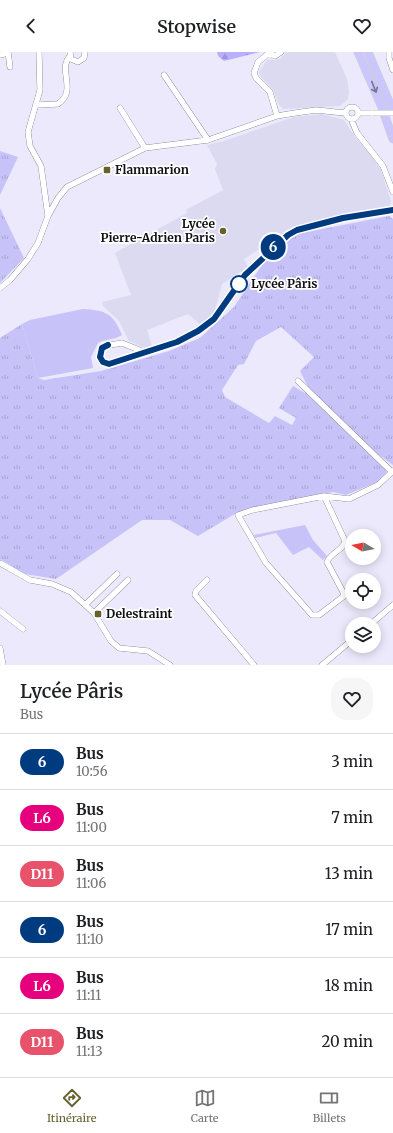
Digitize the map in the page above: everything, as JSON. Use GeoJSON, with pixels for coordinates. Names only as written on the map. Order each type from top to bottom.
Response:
{"type":"FeatureCollection","features":[{"type":"Feature","properties":{"kind":"highway"},"geometry":{"type":"LineString","coordinates":[[358,52],[368,73],[393,139]]}},
{"type":"Feature","properties":{"kind":"highway"},"geometry":{"type":"LineString","coordinates":[[368,52],[393,112]]}},
{"type":"Feature","properties":{"kind":"street"},"geometry":{"type":"LineString","coordinates":[[39,52],[40,90],[37,105],[28,132],[28,140],[41,166],[48,216]]}},
{"type":"Feature","properties":{"kind":"street"},"geometry":{"type":"LineString","coordinates":[[70,54],[75,61],[80,61],[84,58],[85,52]]}},
{"type":"Feature","properties":{"kind":"street"},"geometry":{"type":"LineString","coordinates":[[277,116],[270,92],[256,78],[254,73],[258,62],[269,53],[275,56],[281,52]]}},
{"type":"Feature","properties":{"kind":"street"},"geometry":{"type":"LineString","coordinates":[[389,52],[389,58],[393,70]]}},
{"type":"Feature","properties":{"kind":"street"},"geometry":{"type":"LineString","coordinates":[[0,55],[8,53],[10,67]]}},
{"type":"Feature","properties":{"kind":"street"},"geometry":{"type":"LineString","coordinates":[[37,105],[58,104],[66,97],[68,90],[66,63],[70,54]]}},
{"type":"Feature","properties":{"kind":"street"},"geometry":{"type":"LineString","coordinates":[[164,74],[208,140]]}},
{"type":"Feature","properties":{"kind":"street"},"geometry":{"type":"LineString","coordinates":[[345,113],[348,108],[352,106],[356,108],[358,113]]}},
{"type":"Feature","properties":{"kind":"street"},"geometry":{"type":"LineString","coordinates":[[120,108],[145,148]]}},
{"type":"Feature","properties":{"kind":"street"},"geometry":{"type":"LineString","coordinates":[[0,288],[10,280],[28,260],[38,243],[48,216],[58,198],[67,187],[145,148],[208,140],[277,116],[316,110],[345,113]]}},
{"type":"Feature","properties":{"kind":"street"},"geometry":{"type":"LineString","coordinates":[[358,113],[393,112]]}},
{"type":"Feature","properties":{"kind":"street"},"geometry":{"type":"LineString","coordinates":[[345,113],[346,117],[352,120],[357,133],[383,166],[393,192]]}},
{"type":"Feature","properties":{"kind":"street"},"geometry":{"type":"LineString","coordinates":[[352,120],[357,117],[358,113]]}},
{"type":"Feature","properties":{"kind":"street"},"geometry":{"type":"LineString","coordinates":[[144,352],[117,343],[104,346],[100,352],[100,357],[103,362],[109,364],[177,342],[198,331],[214,319],[245,275],[288,235],[297,230],[343,218],[393,210]]}},
{"type":"Feature","properties":{"kind":"street"},"geometry":{"type":"LineString","coordinates":[[298,381],[392,471],[378,485],[349,499],[324,496],[253,510],[238,516],[266,563],[312,615],[319,615],[344,596],[327,562],[334,553],[342,549],[345,541],[324,496]]}},
{"type":"Feature","properties":{"kind":"street"},"geometry":{"type":"LineString","coordinates":[[0,563],[30,580],[64,588],[94,613],[111,641],[119,648],[148,652],[170,665]]}},
{"type":"Feature","properties":{"kind":"street"},"geometry":{"type":"LineString","coordinates":[[85,605],[117,574]]}},
{"type":"Feature","properties":{"kind":"street"},"geometry":{"type":"LineString","coordinates":[[94,613],[128,580]]}},
{"type":"Feature","properties":{"kind":"street"},"geometry":{"type":"LineString","coordinates":[[207,580],[196,591],[195,595],[254,665]]}},
{"type":"Feature","properties":{"kind":"street"},"geometry":{"type":"LineString","coordinates":[[379,617],[393,605]]}},
{"type":"Feature","properties":{"kind":"street"},"geometry":{"type":"LineString","coordinates":[[0,611],[23,629]]}},
{"type":"Feature","properties":{"kind":"street"},"geometry":{"type":"LineString","coordinates":[[322,665],[345,646]]}},
{"type":"Feature","properties":{"kind":"street"},"geometry":{"type":"LineString","coordinates":[[0,648],[3,665]]}},
{"type":"Feature","properties":{"kind":"shaded area"},"geometry":{"type":"Polygon","coordinates":[[[286,52],[335,52],[347,79],[349,92],[348,99],[340,106],[283,109],[279,105],[273,90],[261,77],[259,72],[267,60],[280,59],[286,52]]]}},
{"type":"Feature","properties":{"kind":"shaded area","name":"Lycée Pierre-Adrien Paris"},"geometry":{"type":"Polygon","coordinates":[[[322,114],[344,120],[356,138],[369,152],[381,170],[391,201],[390,206],[293,229],[286,232],[244,259],[248,267],[222,284],[214,313],[201,325],[188,314],[147,330],[152,346],[145,348],[129,341],[119,321],[103,306],[102,302],[131,295],[115,253],[187,213],[186,210],[223,190],[215,169],[217,164],[207,145],[224,141],[294,117],[322,114]]]}},
{"type":"Feature","properties":{"kind":"green space"},"geometry":{"type":"Polygon","coordinates":[[[217,52],[260,52],[224,61],[218,56],[217,52]]]}},
{"type":"Feature","properties":{"kind":"green space"},"geometry":{"type":"Polygon","coordinates":[[[0,151],[18,157],[0,195],[0,151]]]}},
{"type":"Feature","properties":{"kind":"green space"},"geometry":{"type":"Polygon","coordinates":[[[0,208],[24,258],[0,283],[0,208]]]}},
{"type":"Feature","properties":{"kind":"green space"},"geometry":{"type":"Polygon","coordinates":[[[389,216],[393,219],[393,465],[376,453],[309,389],[300,371],[314,357],[281,327],[256,341],[244,364],[238,365],[222,390],[225,397],[269,423],[275,416],[292,425],[296,418],[279,408],[293,386],[305,393],[306,392],[386,470],[386,473],[375,483],[346,495],[333,492],[256,507],[233,515],[198,536],[170,520],[142,520],[56,579],[25,574],[0,559],[0,338],[22,324],[38,378],[44,380],[101,371],[169,351],[200,338],[234,307],[266,259],[297,234],[389,216]]]}},
{"type":"Feature","properties":{"kind":"green space"},"geometry":{"type":"Polygon","coordinates":[[[83,309],[97,310],[112,317],[122,335],[98,343],[91,357],[93,368],[38,378],[22,324],[30,320],[83,309]]]}},
{"type":"Feature","properties":{"kind":"green space"},"geometry":{"type":"Polygon","coordinates":[[[305,525],[313,540],[327,556],[323,560],[309,547],[293,555],[276,533],[255,538],[254,535],[305,525]]]}},
{"type":"Feature","properties":{"kind":"bus line","name":"6"},"geometry":{"type":"LineString","coordinates":[[108,345],[104,346],[100,352],[101,359],[106,364],[118,362],[177,342],[198,331],[214,319],[245,275],[279,241],[288,235],[297,230],[343,218],[393,210]]}},
{"type":"Feature","properties":{"kind":"place","name":"Flammarion"},"geometry":{"type":"Point","coordinates":[107,170]}},
{"type":"Feature","properties":{"kind":"place","name":"Lycée Pierre-Adrien Paris"},"geometry":{"type":"Point","coordinates":[223,231]}},
{"type":"Feature","properties":{"kind":"place","name":"Lycée Pâris"},"geometry":{"type":"Point","coordinates":[239,284]}},
{"type":"Feature","properties":{"kind":"place","name":"Delestraint"},"geometry":{"type":"Point","coordinates":[98,614]}}]}
